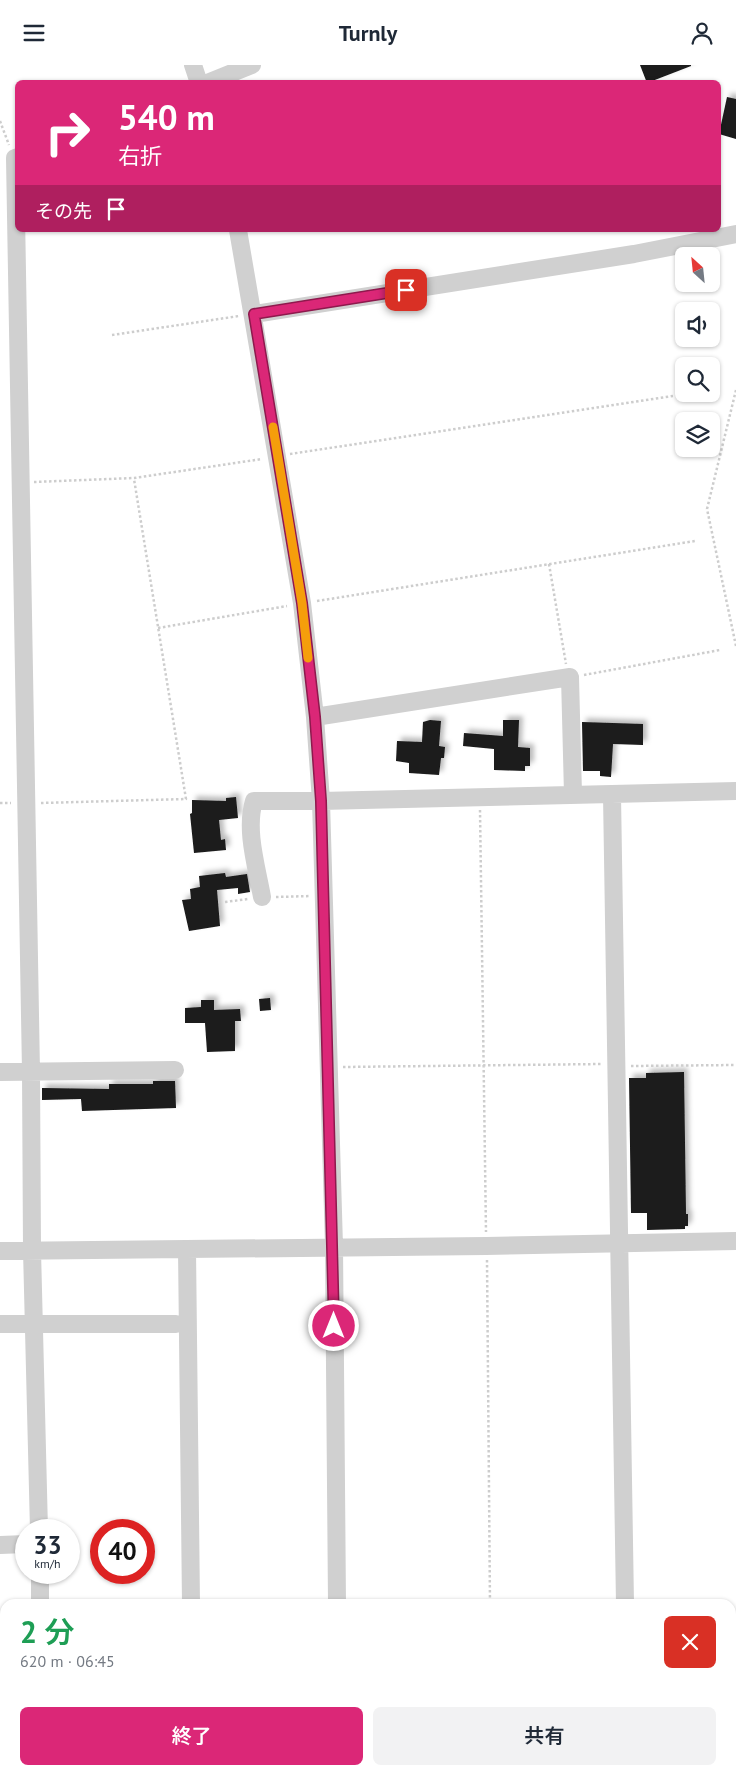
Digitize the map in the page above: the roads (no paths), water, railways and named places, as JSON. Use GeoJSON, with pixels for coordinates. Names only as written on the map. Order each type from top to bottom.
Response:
{"type":"FeatureCollection","features":[{"type":"Feature","properties":{"kind":"street"},"geometry":{"type":"LineString","coordinates":[[193,65],[198,80]]}},
{"type":"Feature","properties":{"kind":"street"},"geometry":{"type":"LineString","coordinates":[[214,80],[252,65]]}},
{"type":"Feature","properties":{"kind":"street"},"geometry":{"type":"LineString","coordinates":[[17,232],[31,1072],[32,1250],[39,1519]]}},
{"type":"Feature","properties":{"kind":"street"},"geometry":{"type":"LineString","coordinates":[[238,232],[254,314],[302,603],[315,717],[321,801],[334,1247],[336,1599]]}},
{"type":"Feature","properties":{"kind":"street"},"geometry":{"type":"LineString","coordinates":[[254,314],[624,255],[736,234]]}},
{"type":"Feature","properties":{"kind":"street"},"geometry":{"type":"LineString","coordinates":[[315,717],[569,677],[572,794]]}},
{"type":"Feature","properties":{"kind":"street"},"geometry":{"type":"LineString","coordinates":[[262,897],[251,826],[251,812],[254,801],[480,798],[736,791]]}},
{"type":"Feature","properties":{"kind":"street"},"geometry":{"type":"LineString","coordinates":[[612,795],[625,1599]]}},
{"type":"Feature","properties":{"kind":"street"},"geometry":{"type":"LineString","coordinates":[[0,1072],[175,1070]]}},
{"type":"Feature","properties":{"kind":"street"},"geometry":{"type":"LineString","coordinates":[[0,1251],[486,1246],[736,1241]]}},
{"type":"Feature","properties":{"kind":"street"},"geometry":{"type":"LineString","coordinates":[[187,1249],[191,1599]]}},
{"type":"Feature","properties":{"kind":"street"},"geometry":{"type":"LineString","coordinates":[[0,1324],[176,1323]]}},
{"type":"Feature","properties":{"kind":"street"},"geometry":{"type":"LineString","coordinates":[[0,1545],[15,1544]]}},
{"type":"Feature","properties":{"kind":"street"},"geometry":{"type":"LineString","coordinates":[[40,1584],[40,1599]]}}]}
